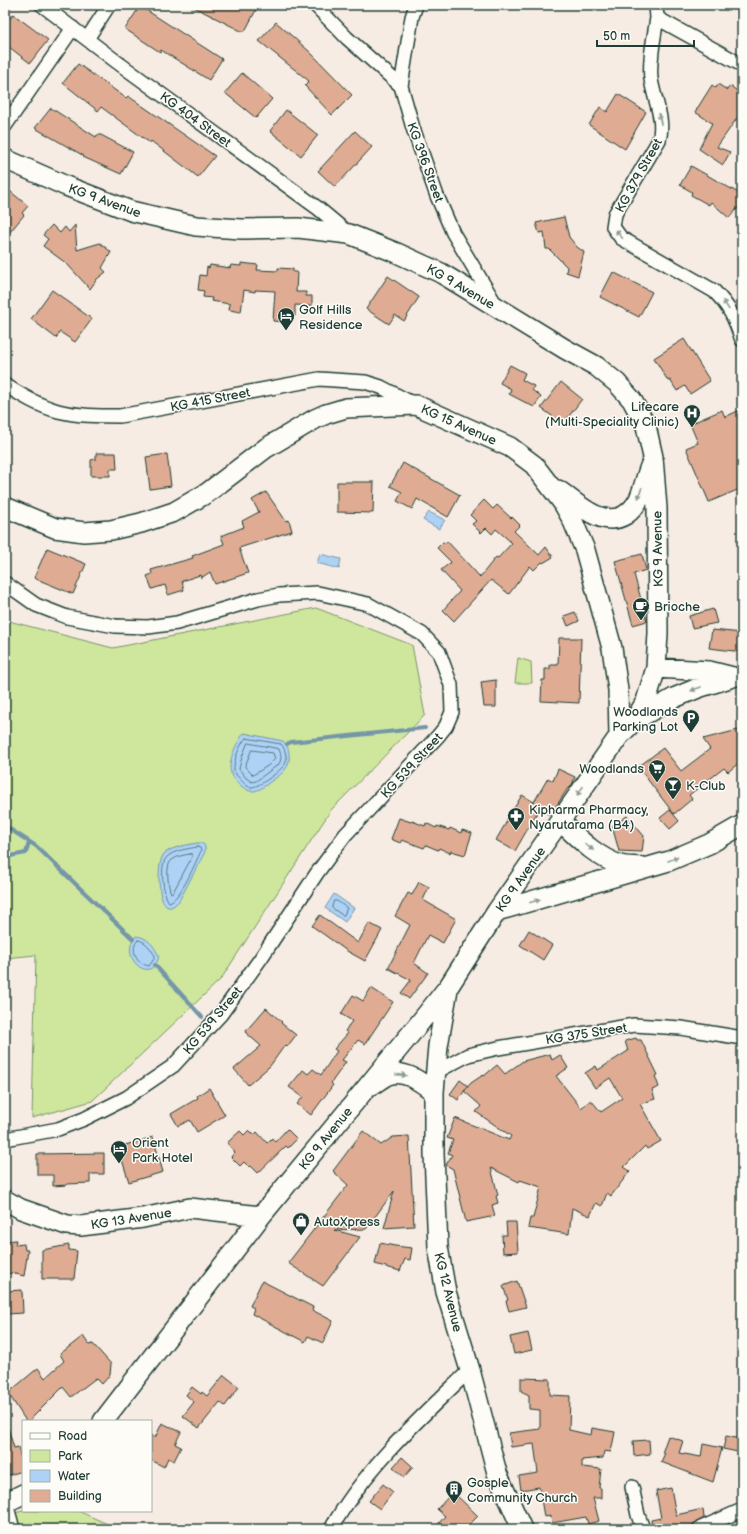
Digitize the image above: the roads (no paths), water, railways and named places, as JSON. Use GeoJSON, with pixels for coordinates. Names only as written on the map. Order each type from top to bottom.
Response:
{"type":"FeatureCollection","features":[{"type":"Feature","properties":{"kind":"main road","name":"KG 9 Avenue"},"geometry":{"type":"LineString","coordinates":[[5,160],[66,186],[131,211],[196,226],[240,229],[298,228],[348,234],[397,253],[441,273],[596,366],[617,383],[632,400],[646,426],[653,457],[657,508],[658,633],[656,668],[646,701],[635,720],[619,736],[498,911],[449,986],[261,1216],[104,1420]]}},
{"type":"Feature","properties":{"kind":"main road","name":"KG 15 Avenue"},"geometry":{"type":"LineString","coordinates":[[5,508],[55,528],[84,532],[111,530],[141,523],[174,512],[207,493],[266,448],[321,417],[346,408],[416,405],[510,446],[534,465],[563,503],[572,519],[584,550],[612,648],[620,712],[619,736]]}},
{"type":"Feature","properties":{"kind":"main road"},"geometry":{"type":"LineString","coordinates":[[549,484],[593,514],[607,520],[619,519],[629,512],[638,500],[653,457]]}},
{"type":"Feature","properties":{"kind":"main road"},"geometry":{"type":"LineString","coordinates":[[656,668],[709,671],[738,677]]}},
{"type":"Feature","properties":{"kind":"main road"},"geometry":{"type":"LineString","coordinates":[[635,720],[674,698],[698,688],[738,677]]}},
{"type":"Feature","properties":{"kind":"main road"},"geometry":{"type":"LineString","coordinates":[[560,821],[586,845],[605,857],[621,865],[649,867]]}},
{"type":"Feature","properties":{"kind":"main road"},"geometry":{"type":"LineString","coordinates":[[498,911],[649,867],[709,844],[742,825]]}},
{"type":"Feature","properties":{"kind":"main road","name":"KG 12 Avenue"},"geometry":{"type":"LineString","coordinates":[[449,986],[438,1046],[434,1092],[434,1154],[438,1247],[446,1292],[470,1370],[497,1474],[522,1529]]}},
{"type":"Feature","properties":{"kind":"main road"},"geometry":{"type":"LineString","coordinates":[[418,1025],[438,1046]]}},
{"type":"Feature","properties":{"kind":"main road"},"geometry":{"type":"LineString","coordinates":[[367,1087],[388,1075],[399,1073],[409,1076],[434,1092]]}},
{"type":"Feature","properties":{"kind":"main road","name":"KG 13 Avenue"},"geometry":{"type":"LineString","coordinates":[[5,1200],[22,1209],[67,1225],[82,1226],[143,1218],[190,1208],[261,1216]]}},
{"type":"Feature","properties":{"kind":"main road"},"geometry":{"type":"LineString","coordinates":[[5,1503],[22,1494]]}},
{"type":"Feature","properties":{"kind":"street","name":"KG 404 Street"},"geometry":{"type":"LineString","coordinates":[[42,5],[278,181],[319,209],[348,234]]}},
{"type":"Feature","properties":{"kind":"street"},"geometry":{"type":"LineString","coordinates":[[87,39],[109,5]]}},
{"type":"Feature","properties":{"kind":"street","name":"KG 396 Street"},"geometry":{"type":"LineString","coordinates":[[416,5],[412,17],[401,86],[412,128],[437,196],[453,233],[497,307]]}},
{"type":"Feature","properties":{"kind":"street"},"geometry":{"type":"LineString","coordinates":[[314,6],[347,38],[401,86]]}},
{"type":"Feature","properties":{"kind":"street"},"geometry":{"type":"LineString","coordinates":[[656,12],[742,65]]}},
{"type":"Feature","properties":{"kind":"street","name":"KG 379 Street"},"geometry":{"type":"LineString","coordinates":[[656,12],[650,65],[651,79],[661,122],[661,131],[659,140],[615,214],[613,227],[621,238],[714,291],[725,302],[736,323],[742,340]]}},
{"type":"Feature","properties":{"kind":"street"},"geometry":{"type":"LineString","coordinates":[[5,126],[73,28]]}},
{"type":"Feature","properties":{"kind":"street","name":"KG 415 Street"},"geometry":{"type":"LineString","coordinates":[[5,385],[24,396],[57,410],[92,416],[120,416],[319,379],[365,382],[382,387],[416,405]]}},
{"type":"Feature","properties":{"kind":"street","name":"KG 539 Street"},"geometry":{"type":"LineString","coordinates":[[5,583],[36,604],[67,617],[115,626],[148,627],[177,623],[258,599],[279,596],[318,593],[368,604],[422,634],[439,652],[451,685],[452,712],[446,726],[433,742],[345,835],[317,873],[261,958],[221,1014],[172,1066],[126,1098],[84,1120],[58,1129],[5,1139]]}},
{"type":"Feature","properties":{"kind":"street","name":"KG 375 Street"},"geometry":{"type":"LineString","coordinates":[[436,1072],[468,1055],[498,1048],[634,1025],[681,1028],[742,1038]]}},
{"type":"Feature","properties":{"kind":"street"},"geometry":{"type":"LineString","coordinates":[[330,1529],[360,1485],[417,1421],[470,1370]]}},
{"type":"Feature","properties":{"kind":"street"},"geometry":{"type":"LineString","coordinates":[[632,1487],[638,1515],[643,1529]]}},
{"type":"Feature","properties":{"kind":"street"},"geometry":{"type":"LineString","coordinates":[[5,1503],[13,1529]]}},
{"type":"Feature","properties":{"kind":"street"},"geometry":{"type":"LineString","coordinates":[[699,1529],[742,1510]]}},
{"type":"Feature","properties":{"kind":"water"},"geometry":{"type":"Polygon","coordinates":[[[429,512],[445,520],[439,529],[423,520],[429,512]]]}},
{"type":"Feature","properties":{"kind":"water"},"geometry":{"type":"Polygon","coordinates":[[[320,554],[341,559],[339,569],[317,563],[320,554]]]}},
{"type":"Feature","properties":{"kind":"water"},"geometry":{"type":"Polygon","coordinates":[[[244,733],[283,741],[289,750],[287,768],[277,777],[258,790],[254,791],[248,790],[240,785],[232,777],[230,768],[233,752],[244,733]]]}},
{"type":"Feature","properties":{"kind":"water"},"geometry":{"type":"Polygon","coordinates":[[[202,843],[205,846],[205,852],[179,901],[171,907],[166,906],[163,902],[159,885],[161,859],[164,854],[171,850],[202,843]]]}},
{"type":"Feature","properties":{"kind":"water"},"geometry":{"type":"Polygon","coordinates":[[[334,894],[354,908],[345,922],[325,908],[334,894]]]}},
{"type":"Feature","properties":{"kind":"water"},"geometry":{"type":"Polygon","coordinates":[[[136,936],[147,940],[159,956],[155,965],[150,969],[144,969],[138,966],[133,960],[131,944],[136,936]]]}},
{"type":"Feature","properties":{"kind":"waterway"},"geometry":{"type":"LineString","coordinates":[[287,744],[291,742],[425,728]]}},
{"type":"Feature","properties":{"kind":"waterway"},"geometry":{"type":"LineString","coordinates":[[5,826],[36,846],[133,939]]}},
{"type":"Feature","properties":{"kind":"waterway"},"geometry":{"type":"LineString","coordinates":[[5,857],[26,853],[29,842]]}},
{"type":"Feature","properties":{"kind":"waterway"},"geometry":{"type":"LineString","coordinates":[[155,965],[202,1017]]}},
{"type":"Feature","properties":{"kind":"place","name":"Golf Hills Residence"},"geometry":{"type":"Point","coordinates":[286,331]}},
{"type":"Feature","properties":{"kind":"place","name":"Lifecare (Multi-Speciality Clinic)"},"geometry":{"type":"Point","coordinates":[692,428]}},
{"type":"Feature","properties":{"kind":"place","name":"Brioche"},"geometry":{"type":"Point","coordinates":[641,621]}},
{"type":"Feature","properties":{"kind":"place","name":"Woodlands Parking Lot"},"geometry":{"type":"Point","coordinates":[691,733]}},
{"type":"Feature","properties":{"kind":"place","name":"Woodlands"},"geometry":{"type":"Point","coordinates":[657,783]}},
{"type":"Feature","properties":{"kind":"place","name":"K-Club"},"geometry":{"type":"Point","coordinates":[673,800]}},
{"type":"Feature","properties":{"kind":"place","name":"Kipharma Pharmacy, Nyarutarama (B4)"},"geometry":{"type":"Point","coordinates":[516,831]}},
{"type":"Feature","properties":{"kind":"place","name":"Orient Park Hotel"},"geometry":{"type":"Point","coordinates":[119,1164]}},
{"type":"Feature","properties":{"kind":"place","name":"AutoXpress"},"geometry":{"type":"Point","coordinates":[301,1236]}},
{"type":"Feature","properties":{"kind":"place","name":"Gosple Community Church"},"geometry":{"type":"Point","coordinates":[454,1504]}}]}
